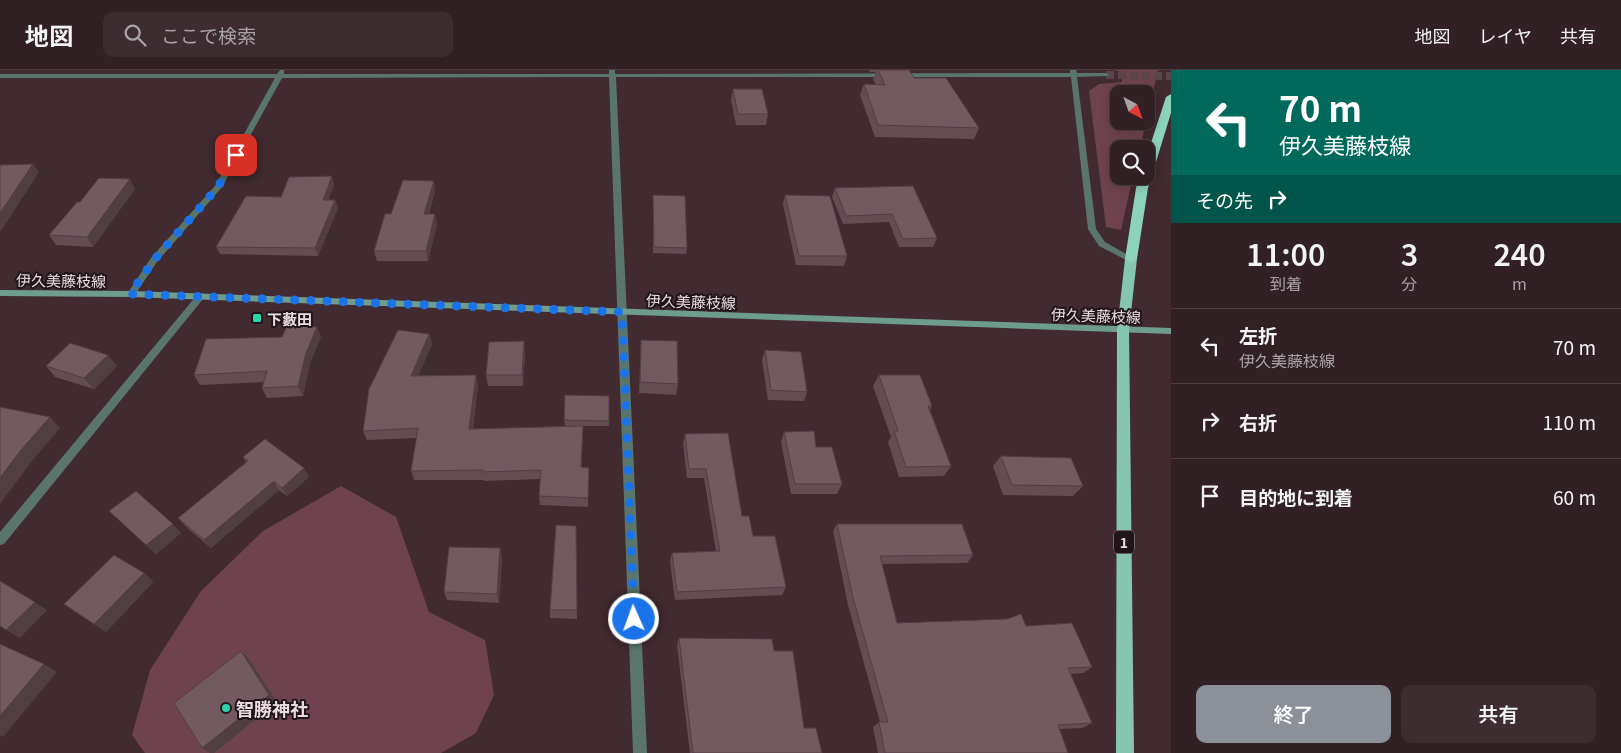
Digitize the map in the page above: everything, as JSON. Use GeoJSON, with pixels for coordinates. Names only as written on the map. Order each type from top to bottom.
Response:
{"type":"FeatureCollection","features":[{"type":"Feature","properties":{"kind":"highway","name":"1"},"geometry":{"type":"LineString","coordinates":[[1155,148],[1171,97]]}},
{"type":"Feature","properties":{"kind":"highway","name":"1"},"geometry":{"type":"LineString","coordinates":[[1126,753],[1123,330],[1131,259],[1143,185]]}},
{"type":"Feature","properties":{"kind":"main road","name":"伊久美藤枝線"},"geometry":{"type":"LineString","coordinates":[[0,293],[130,294],[1171,331]]}},
{"type":"Feature","properties":{"kind":"street"},"geometry":{"type":"LineString","coordinates":[[130,294],[154,260],[218,187],[281,73]]}},
{"type":"Feature","properties":{"kind":"street"},"geometry":{"type":"LineString","coordinates":[[0,76],[281,73],[1073,73],[1106,75]]}},
{"type":"Feature","properties":{"kind":"street"},"geometry":{"type":"LineString","coordinates":[[612,73],[640,753]]}},
{"type":"Feature","properties":{"kind":"street"},"geometry":{"type":"LineString","coordinates":[[1073,73],[1092,229],[1102,244],[1131,259]]}},
{"type":"Feature","properties":{"kind":"street"},"geometry":{"type":"LineString","coordinates":[[0,540],[200,297]]}},
{"type":"Feature","properties":{"kind":"shaded area"},"geometry":{"type":"Polygon","coordinates":[[[1113,70],[1158,70],[1155,85],[1110,85],[1110,130],[1144,130],[1142,140],[1110,140],[1110,185],[1131,185],[1121,230],[1106,227],[1089,91],[1099,84],[1122,82],[1122,72],[1113,70]]]}},
{"type":"Feature","properties":{"kind":"shaded area"},"geometry":{"type":"Polygon","coordinates":[[[341,486],[396,517],[429,612],[485,640],[494,695],[476,733],[441,753],[145,753],[132,735],[150,670],[201,591],[263,531],[341,486]]]}},
{"type":"Feature","properties":{"kind":"building"},"geometry":{"type":"Polygon","coordinates":[[[878,70],[909,70],[914,78],[946,78],[979,128],[878,125],[864,84],[885,85],[878,70]]]}},
{"type":"Feature","properties":{"kind":"building"},"geometry":{"type":"Polygon","coordinates":[[[733,89],[762,89],[768,114],[738,114],[733,89]]]}},
{"type":"Feature","properties":{"kind":"building"},"geometry":{"type":"Polygon","coordinates":[[[33,164],[0,213],[0,165],[33,164]]]}},
{"type":"Feature","properties":{"kind":"building"},"geometry":{"type":"Polygon","coordinates":[[[332,176],[323,200],[335,200],[315,248],[216,247],[246,196],[281,197],[289,177],[332,176]]]}},
{"type":"Feature","properties":{"kind":"building"},"geometry":{"type":"Polygon","coordinates":[[[99,178],[130,179],[87,237],[49,235],[77,202],[80,202],[99,178]]]}},
{"type":"Feature","properties":{"kind":"building"},"geometry":{"type":"Polygon","coordinates":[[[403,180],[434,181],[424,214],[435,214],[426,251],[374,251],[385,214],[391,214],[403,180]]]}},
{"type":"Feature","properties":{"kind":"building"},"geometry":{"type":"Polygon","coordinates":[[[913,186],[937,238],[903,239],[892,214],[846,216],[835,188],[913,186]]]}},
{"type":"Feature","properties":{"kind":"building"},"geometry":{"type":"Polygon","coordinates":[[[653,195],[685,196],[687,248],[654,247],[653,195]]]}},
{"type":"Feature","properties":{"kind":"building"},"geometry":{"type":"Polygon","coordinates":[[[785,195],[830,196],[847,256],[799,256],[785,195]]]}},
{"type":"Feature","properties":{"kind":"building"},"geometry":{"type":"Polygon","coordinates":[[[287,326],[317,327],[306,353],[298,386],[262,388],[267,371],[194,375],[206,339],[282,337],[287,326]]]}},
{"type":"Feature","properties":{"kind":"building"},"geometry":{"type":"Polygon","coordinates":[[[398,330],[429,334],[411,376],[476,375],[469,429],[583,426],[581,467],[589,468],[588,498],[539,496],[541,470],[483,472],[483,470],[411,471],[418,428],[363,431],[369,389],[398,330]]]}},
{"type":"Feature","properties":{"kind":"building"},"geometry":{"type":"Polygon","coordinates":[[[641,340],[677,341],[678,384],[640,382],[641,340]]]}},
{"type":"Feature","properties":{"kind":"building"},"geometry":{"type":"Polygon","coordinates":[[[524,341],[522,375],[486,375],[489,342],[524,341]]]}},
{"type":"Feature","properties":{"kind":"building"},"geometry":{"type":"Polygon","coordinates":[[[70,343],[108,355],[84,378],[46,366],[70,343]]]}},
{"type":"Feature","properties":{"kind":"building"},"geometry":{"type":"Polygon","coordinates":[[[765,350],[801,352],[807,392],[771,390],[765,350]]]}},
{"type":"Feature","properties":{"kind":"building"},"geometry":{"type":"Polygon","coordinates":[[[879,375],[920,375],[932,406],[928,406],[951,466],[906,467],[894,431],[898,431],[879,375]]]}},
{"type":"Feature","properties":{"kind":"building"},"geometry":{"type":"Polygon","coordinates":[[[565,395],[609,396],[609,421],[564,420],[565,395]]]}},
{"type":"Feature","properties":{"kind":"building"},"geometry":{"type":"Polygon","coordinates":[[[0,407],[50,417],[21,450],[0,478],[0,407]]]}},
{"type":"Feature","properties":{"kind":"building"},"geometry":{"type":"Polygon","coordinates":[[[814,431],[816,447],[832,447],[842,484],[795,484],[784,432],[814,431]]]}},
{"type":"Feature","properties":{"kind":"building"},"geometry":{"type":"Polygon","coordinates":[[[728,433],[742,516],[749,516],[753,536],[775,536],[786,587],[677,592],[672,553],[720,551],[706,469],[689,469],[685,434],[728,433]]]}},
{"type":"Feature","properties":{"kind":"building"},"geometry":{"type":"Polygon","coordinates":[[[265,439],[304,468],[282,488],[274,481],[204,540],[178,518],[248,461],[243,457],[265,439]]]}},
{"type":"Feature","properties":{"kind":"building"},"geometry":{"type":"Polygon","coordinates":[[[1001,456],[1071,458],[1083,486],[1012,485],[1001,456]]]}},
{"type":"Feature","properties":{"kind":"building"},"geometry":{"type":"Polygon","coordinates":[[[136,491],[173,524],[146,545],[109,511],[136,491]]]}},
{"type":"Feature","properties":{"kind":"building"},"geometry":{"type":"Polygon","coordinates":[[[837,524],[962,524],[973,555],[880,556],[897,623],[1007,619],[1021,614],[1026,626],[1072,623],[1092,667],[1068,668],[1092,723],[1058,725],[1068,753],[885,753],[879,722],[888,722],[853,598],[837,524]]]}},
{"type":"Feature","properties":{"kind":"building"},"geometry":{"type":"Polygon","coordinates":[[[556,525],[576,526],[577,610],[550,610],[556,525]]]}},
{"type":"Feature","properties":{"kind":"building"},"geometry":{"type":"Polygon","coordinates":[[[449,547],[500,548],[497,594],[444,592],[449,547]]]}},
{"type":"Feature","properties":{"kind":"building"},"geometry":{"type":"Polygon","coordinates":[[[114,555],[144,573],[94,624],[64,604],[114,555]]]}},
{"type":"Feature","properties":{"kind":"building"},"geometry":{"type":"Polygon","coordinates":[[[0,581],[35,602],[6,630],[0,626],[0,581]]]}},
{"type":"Feature","properties":{"kind":"building"},"geometry":{"type":"Polygon","coordinates":[[[679,638],[772,639],[774,651],[793,651],[804,728],[816,728],[822,753],[693,753],[679,638]]]}},
{"type":"Feature","properties":{"kind":"building"},"geometry":{"type":"Polygon","coordinates":[[[0,644],[44,664],[0,716],[0,644]]]}},
{"type":"Feature","properties":{"kind":"building"},"geometry":{"type":"Polygon","coordinates":[[[241,651],[269,695],[202,748],[174,703],[241,651]]]}},
{"type":"Feature","properties":{"kind":"tunnel"},"geometry":{"type":"LineString","coordinates":[[1106,75],[1171,76]]}},
{"type":"Feature","properties":{"kind":"place","name":"下藪田"},"geometry":{"type":"Point","coordinates":[257,318]}},
{"type":"Feature","properties":{"kind":"place","name":"智勝神社"},"geometry":{"type":"Point","coordinates":[226,708]}},
{"type":"Feature","properties":{"kind":"route"},"geometry":{"type":"LineString","coordinates":[[236,155],[218,187],[154,260],[130,294],[622,312],[634,619]]}}]}
